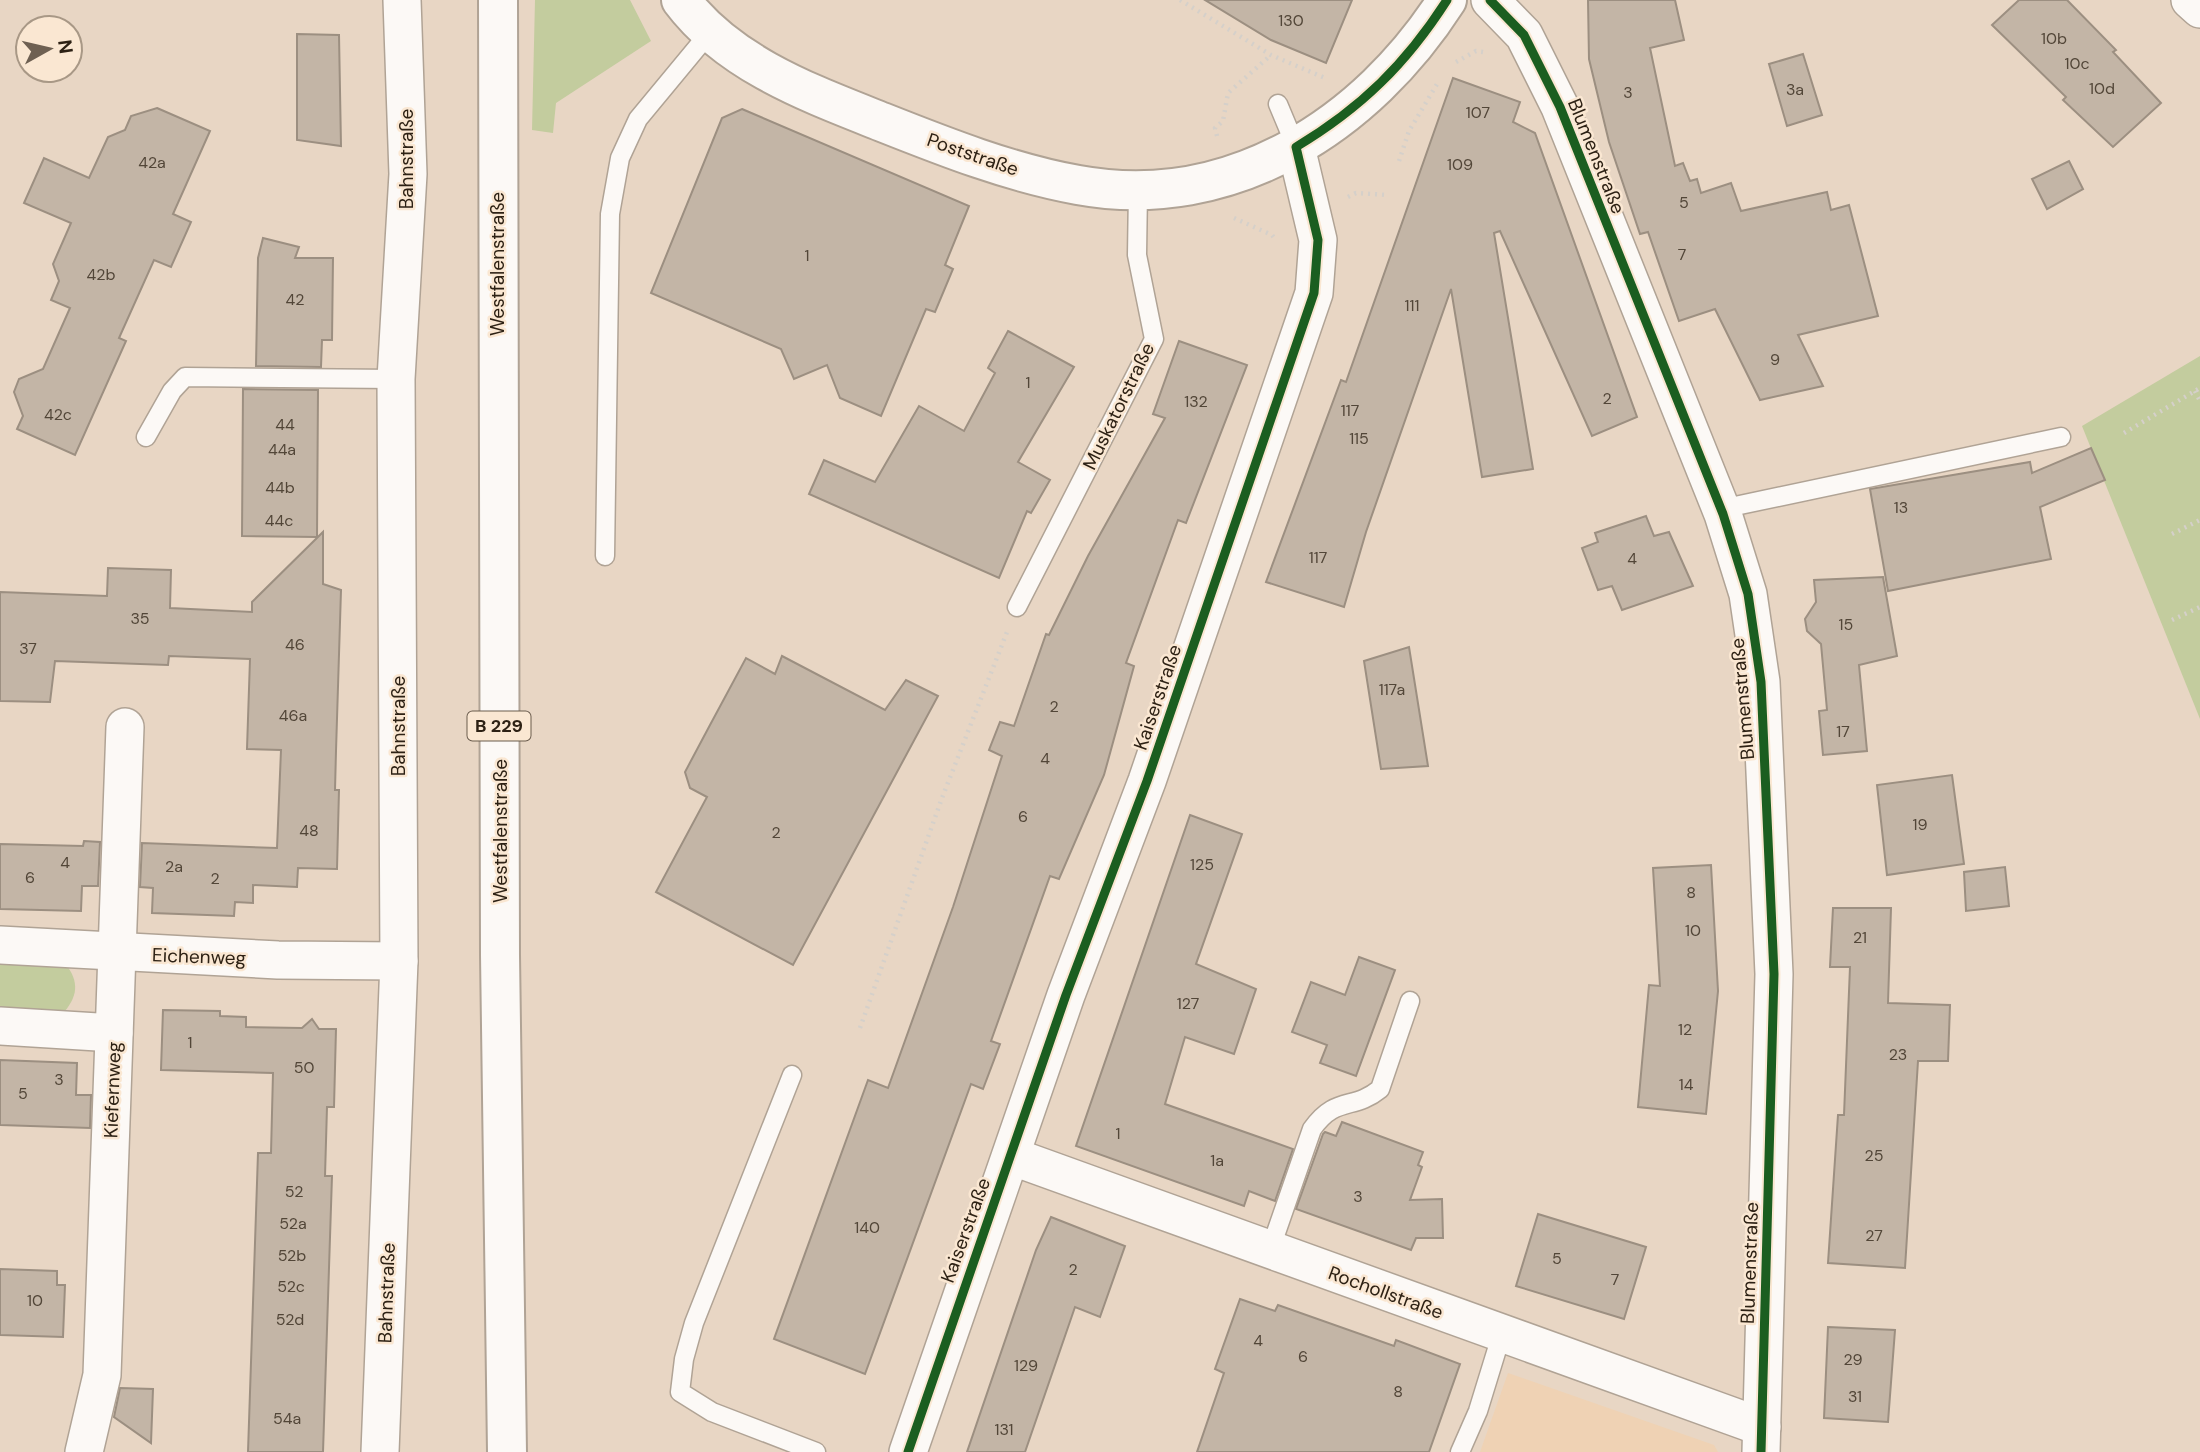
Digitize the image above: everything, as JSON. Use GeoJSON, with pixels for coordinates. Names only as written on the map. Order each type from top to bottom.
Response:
{"type":"FeatureCollection","features":[{"type":"Feature","properties":{"kind":"main road","name":"Westfalenstraße"},"geometry":{"type":"LineString","coordinates":[[498,0],[500,955],[507,1452]]}},
{"type":"Feature","properties":{"kind":"main road","name":"Poststraße"},"geometry":{"type":"LineString","coordinates":[[681,0],[710,32],[738,54],[778,77],[897,128],[1005,167],[1077,185],[1138,190],[1227,176],[1296,146]]}},
{"type":"Feature","properties":{"kind":"main road"},"geometry":{"type":"LineString","coordinates":[[1296,146],[1352,111],[1416,45],[1447,0]]}},
{"type":"Feature","properties":{"kind":"street","name":"Bahnstraße"},"geometry":{"type":"LineString","coordinates":[[380,1452],[399,961],[396,379],[408,174],[402,0]]}},
{"type":"Feature","properties":{"kind":"street","name":"Blumenstraße"},"geometry":{"type":"LineString","coordinates":[[1490,0],[1524,35],[1560,107],[1721,509],[1748,594],[1761,682],[1774,974],[1761,1439]]}},
{"type":"Feature","properties":{"kind":"street"},"geometry":{"type":"LineString","coordinates":[[2190,0],[2200,9]]}},
{"type":"Feature","properties":{"kind":"street","name":"Kaiserstraße"},"geometry":{"type":"LineString","coordinates":[[908,1452],[1066,995],[1147,781],[1314,293],[1318,240],[1296,146]]}},
{"type":"Feature","properties":{"kind":"street","name":"Kiefernweg"},"geometry":{"type":"LineString","coordinates":[[84,1452],[102,1375],[125,727]]}},
{"type":"Feature","properties":{"kind":"street","name":"Eichenweg"},"geometry":{"type":"LineString","coordinates":[[0,945],[116,953],[399,961]]}},
{"type":"Feature","properties":{"kind":"street"},"geometry":{"type":"LineString","coordinates":[[0,1026],[114,1033]]}},
{"type":"Feature","properties":{"kind":"street","name":"Rochollstraße"},"geometry":{"type":"LineString","coordinates":[[1011,1157],[1502,1334],[1761,1439]]}},
{"type":"Feature","properties":{"kind":"lane"},"geometry":{"type":"LineString","coordinates":[[605,556],[610,214],[620,158],[638,119],[710,32]]}},
{"type":"Feature","properties":{"kind":"lane"},"geometry":{"type":"LineString","coordinates":[[1278,104],[1296,146]]}},
{"type":"Feature","properties":{"kind":"lane","name":"Muskatorstraße"},"geometry":{"type":"LineString","coordinates":[[1017,607],[1154,339],[1138,255],[1138,190]]}},
{"type":"Feature","properties":{"kind":"lane"},"geometry":{"type":"LineString","coordinates":[[146,437],[172,391],[185,377],[396,379]]}},
{"type":"Feature","properties":{"kind":"lane"},"geometry":{"type":"LineString","coordinates":[[1721,509],[2061,437]]}},
{"type":"Feature","properties":{"kind":"lane"},"geometry":{"type":"LineString","coordinates":[[1270,1250],[1312,1129],[1323,1114],[1336,1105],[1371,1097],[1380,1089],[1410,1001]]}},
{"type":"Feature","properties":{"kind":"lane"},"geometry":{"type":"LineString","coordinates":[[792,1075],[694,1323],[684,1359],[680,1392],[712,1412],[816,1452]]}},
{"type":"Feature","properties":{"kind":"lane"},"geometry":{"type":"LineString","coordinates":[[1460,1452],[1478,1411],[1502,1334]]}},
{"type":"Feature","properties":{"kind":"path"},"geometry":{"type":"LineString","coordinates":[[1180,0],[1271,55],[1326,78],[1352,111]]}},
{"type":"Feature","properties":{"kind":"path"},"geometry":{"type":"LineString","coordinates":[[1448,68],[1476,51],[1491,53]]}},
{"type":"Feature","properties":{"kind":"path"},"geometry":{"type":"LineString","coordinates":[[1214,128],[1223,121],[1228,93],[1271,55]]}},
{"type":"Feature","properties":{"kind":"path"},"geometry":{"type":"LineString","coordinates":[[1399,162],[1409,131],[1442,77]]}},
{"type":"Feature","properties":{"kind":"path"},"geometry":{"type":"LineString","coordinates":[[2124,433],[2197,389],[2200,401]]}},
{"type":"Feature","properties":{"kind":"path"},"geometry":{"type":"LineString","coordinates":[[2172,534],[2200,520]]}},
{"type":"Feature","properties":{"kind":"path"},"geometry":{"type":"LineString","coordinates":[[860,1028],[942,798],[1017,607]]}},
{"type":"Feature","properties":{"kind":"path"},"geometry":{"type":"LineString","coordinates":[[2172,620],[2200,607]]}},
{"type":"Feature","properties":{"kind":"shaded area"},"geometry":{"type":"Polygon","coordinates":[[[1508,1373],[1714,1445],[1718,1452],[1480,1452],[1508,1373]]]}},
{"type":"Feature","properties":{"kind":"green space"},"geometry":{"type":"Polygon","coordinates":[[[535,0],[630,0],[651,41],[556,103],[553,133],[532,130],[535,0]]]}},
{"type":"Feature","properties":{"kind":"green space"},"geometry":{"type":"Polygon","coordinates":[[[2200,356],[2200,719],[2082,426],[2200,356]]]}},
{"type":"Feature","properties":{"kind":"green space"},"geometry":{"type":"Polygon","coordinates":[[[0,954],[63,961],[72,974],[75,986],[73,999],[64,1012],[0,1017],[0,954]]]}},
{"type":"Feature","properties":{"kind":"building"},"geometry":{"type":"Polygon","coordinates":[[[1205,0],[1352,0],[1326,63],[1271,40],[1205,0]]]}},
{"type":"Feature","properties":{"kind":"building"},"geometry":{"type":"Polygon","coordinates":[[[1588,0],[1675,0],[1684,40],[1650,48],[1675,166],[1683,163],[1690,181],[1697,179],[1701,193],[1731,183],[1741,211],[1827,192],[1831,210],[1849,205],[1878,316],[1798,335],[1823,386],[1760,400],[1715,309],[1679,321],[1648,232],[1640,234],[1609,142],[1589,59],[1588,0]]]}},
{"type":"Feature","properties":{"kind":"building"},"geometry":{"type":"Polygon","coordinates":[[[2019,0],[2067,0],[2116,50],[2113,52],[2161,103],[2113,147],[2063,100],[2066,97],[1992,25],[2019,0]]]}},
{"type":"Feature","properties":{"kind":"building"},"geometry":{"type":"Polygon","coordinates":[[[297,34],[339,35],[341,146],[297,140],[297,34]]]}},
{"type":"Feature","properties":{"kind":"building"},"geometry":{"type":"Polygon","coordinates":[[[1803,54],[1822,115],[1787,126],[1769,64],[1803,54]]]}},
{"type":"Feature","properties":{"kind":"building"},"geometry":{"type":"Polygon","coordinates":[[[1453,78],[1520,102],[1513,122],[1535,133],[1637,417],[1592,436],[1500,231],[1494,233],[1533,469],[1482,477],[1451,289],[1366,532],[1344,607],[1266,582],[1341,380],[1346,382],[1453,78]]]}},
{"type":"Feature","properties":{"kind":"building"},"geometry":{"type":"Polygon","coordinates":[[[157,108],[210,131],[173,214],[191,222],[171,267],[154,260],[119,338],[126,341],[75,455],[17,429],[23,416],[14,392],[19,379],[43,369],[70,308],[51,300],[59,281],[53,264],[71,223],[24,203],[44,158],[89,178],[108,137],[125,130],[131,116],[157,108]]]}},
{"type":"Feature","properties":{"kind":"building"},"geometry":{"type":"Polygon","coordinates":[[[742,109],[969,206],[945,265],[953,269],[935,312],[926,309],[881,416],[840,398],[827,365],[794,379],[781,349],[651,293],[722,118],[742,109]]]}},
{"type":"Feature","properties":{"kind":"building"},"geometry":{"type":"Polygon","coordinates":[[[2069,161],[2083,189],[2047,209],[2032,179],[2069,161]]]}},
{"type":"Feature","properties":{"kind":"building"},"geometry":{"type":"Polygon","coordinates":[[[263,238],[299,247],[295,258],[333,258],[332,340],[322,340],[321,367],[256,366],[258,258],[263,238]]]}},
{"type":"Feature","properties":{"kind":"building"},"geometry":{"type":"Polygon","coordinates":[[[1008,331],[1074,367],[1018,462],[1050,480],[1031,513],[1027,511],[999,578],[809,494],[824,460],[875,482],[919,406],[964,431],[995,373],[988,368],[1008,331]]]}},
{"type":"Feature","properties":{"kind":"building"},"geometry":{"type":"Polygon","coordinates":[[[1179,341],[1247,365],[1186,523],[1178,520],[1126,663],[1134,666],[1104,775],[1059,879],[1050,876],[991,1041],[1000,1044],[983,1089],[971,1084],[865,1374],[774,1339],[868,1080],[888,1088],[953,907],[1002,756],[989,750],[1000,722],[1014,726],[1046,634],[1049,635],[1088,556],[1165,418],[1153,414],[1179,341]]]}},
{"type":"Feature","properties":{"kind":"building"},"geometry":{"type":"Polygon","coordinates":[[[243,389],[318,390],[317,537],[242,536],[243,389]]]}},
{"type":"Feature","properties":{"kind":"building"},"geometry":{"type":"Polygon","coordinates":[[[2091,448],[2105,480],[2040,507],[2051,559],[1888,591],[1870,489],[2030,462],[2032,473],[2091,448]]]}},
{"type":"Feature","properties":{"kind":"building"},"geometry":{"type":"Polygon","coordinates":[[[1646,516],[1654,536],[1669,532],[1693,586],[1622,610],[1612,586],[1598,590],[1582,548],[1598,542],[1595,533],[1646,516]]]}},
{"type":"Feature","properties":{"kind":"building"},"geometry":{"type":"Polygon","coordinates":[[[323,532],[323,584],[341,590],[335,790],[339,790],[337,869],[298,868],[297,887],[253,885],[253,903],[235,902],[234,916],[152,913],[153,888],[140,887],[142,843],[277,848],[281,750],[247,749],[250,659],[169,656],[168,665],[55,661],[50,702],[0,701],[0,592],[107,596],[108,568],[171,570],[170,608],[252,612],[252,602],[323,532]]]}},
{"type":"Feature","properties":{"kind":"building"},"geometry":{"type":"Polygon","coordinates":[[[1883,577],[1897,656],[1859,665],[1867,751],[1823,755],[1819,711],[1827,710],[1821,644],[1807,631],[1805,619],[1816,602],[1814,580],[1883,577]]]}},
{"type":"Feature","properties":{"kind":"building"},"geometry":{"type":"Polygon","coordinates":[[[1409,647],[1428,766],[1381,769],[1364,661],[1409,647]]]}},
{"type":"Feature","properties":{"kind":"building"},"geometry":{"type":"Polygon","coordinates":[[[782,656],[885,710],[906,680],[938,696],[793,965],[656,892],[707,797],[690,788],[685,772],[710,725],[746,658],[775,674],[782,656]]]}},
{"type":"Feature","properties":{"kind":"building"},"geometry":{"type":"Polygon","coordinates":[[[1952,775],[1964,864],[1887,875],[1877,785],[1952,775]]]}},
{"type":"Feature","properties":{"kind":"building"},"geometry":{"type":"Polygon","coordinates":[[[1190,815],[1242,834],[1196,964],[1256,989],[1234,1054],[1185,1037],[1165,1104],[1293,1149],[1275,1201],[1249,1191],[1244,1206],[1076,1146],[1190,815]]]}},
{"type":"Feature","properties":{"kind":"building"},"geometry":{"type":"Polygon","coordinates":[[[84,841],[100,842],[98,886],[82,886],[81,911],[0,909],[0,844],[83,846],[84,841]]]}},
{"type":"Feature","properties":{"kind":"building"},"geometry":{"type":"Polygon","coordinates":[[[1711,865],[1718,991],[1706,1114],[1638,1107],[1649,985],[1660,986],[1653,868],[1711,865]]]}},
{"type":"Feature","properties":{"kind":"building"},"geometry":{"type":"Polygon","coordinates":[[[2005,867],[2009,906],[1966,911],[1964,872],[2005,867]]]}},
{"type":"Feature","properties":{"kind":"building"},"geometry":{"type":"Polygon","coordinates":[[[1833,908],[1891,908],[1888,1003],[1950,1005],[1948,1061],[1918,1061],[1905,1268],[1828,1263],[1838,1115],[1844,1115],[1850,967],[1830,967],[1833,908]]]}},
{"type":"Feature","properties":{"kind":"building"},"geometry":{"type":"Polygon","coordinates":[[[1359,957],[1395,970],[1356,1076],[1320,1063],[1327,1045],[1292,1032],[1311,982],[1345,995],[1359,957]]]}},
{"type":"Feature","properties":{"kind":"building"},"geometry":{"type":"Polygon","coordinates":[[[163,1010],[220,1011],[220,1016],[246,1017],[246,1027],[302,1028],[312,1019],[319,1029],[336,1029],[334,1107],[327,1107],[325,1176],[332,1176],[323,1452],[248,1452],[258,1153],[271,1153],[273,1073],[161,1070],[163,1010]]]}},
{"type":"Feature","properties":{"kind":"building"},"geometry":{"type":"Polygon","coordinates":[[[0,1060],[77,1063],[76,1095],[91,1095],[90,1128],[0,1125],[0,1060]]]}},
{"type":"Feature","properties":{"kind":"building"},"geometry":{"type":"Polygon","coordinates":[[[1342,1122],[1423,1152],[1418,1165],[1422,1167],[1410,1200],[1442,1199],[1443,1238],[1416,1238],[1411,1250],[1296,1209],[1323,1134],[1325,1132],[1336,1136],[1342,1122]]]}},
{"type":"Feature","properties":{"kind":"building"},"geometry":{"type":"Polygon","coordinates":[[[1538,1214],[1646,1247],[1624,1319],[1516,1286],[1538,1214]]]}},
{"type":"Feature","properties":{"kind":"building"},"geometry":{"type":"Polygon","coordinates":[[[1051,1217],[1125,1246],[1100,1317],[1075,1307],[1025,1452],[967,1452],[1036,1250],[1051,1217]]]}},
{"type":"Feature","properties":{"kind":"building"},"geometry":{"type":"Polygon","coordinates":[[[0,1269],[57,1271],[57,1285],[65,1285],[63,1337],[0,1335],[0,1269]]]}},
{"type":"Feature","properties":{"kind":"building"},"geometry":{"type":"Polygon","coordinates":[[[1240,1299],[1275,1311],[1278,1305],[1394,1346],[1396,1340],[1460,1364],[1429,1452],[1197,1452],[1224,1373],[1215,1369],[1240,1299]]]}},
{"type":"Feature","properties":{"kind":"building"},"geometry":{"type":"Polygon","coordinates":[[[1828,1327],[1895,1330],[1888,1422],[1824,1418],[1828,1327]]]}},
{"type":"Feature","properties":{"kind":"building"},"geometry":{"type":"Polygon","coordinates":[[[120,1388],[153,1389],[151,1443],[114,1417],[120,1388]]]}},
{"type":"Feature","properties":{"kind":"cycle path"},"geometry":{"type":"LineString","coordinates":[[908,1452],[1066,995],[1147,781],[1314,293],[1318,240],[1296,147],[1341,117],[1380,83],[1415,44],[1447,0]]}},
{"type":"Feature","properties":{"kind":"cycle path"},"geometry":{"type":"LineString","coordinates":[[1490,0],[1524,35],[1560,107],[1723,514],[1748,594],[1761,682],[1774,974],[1761,1452]]}}]}
